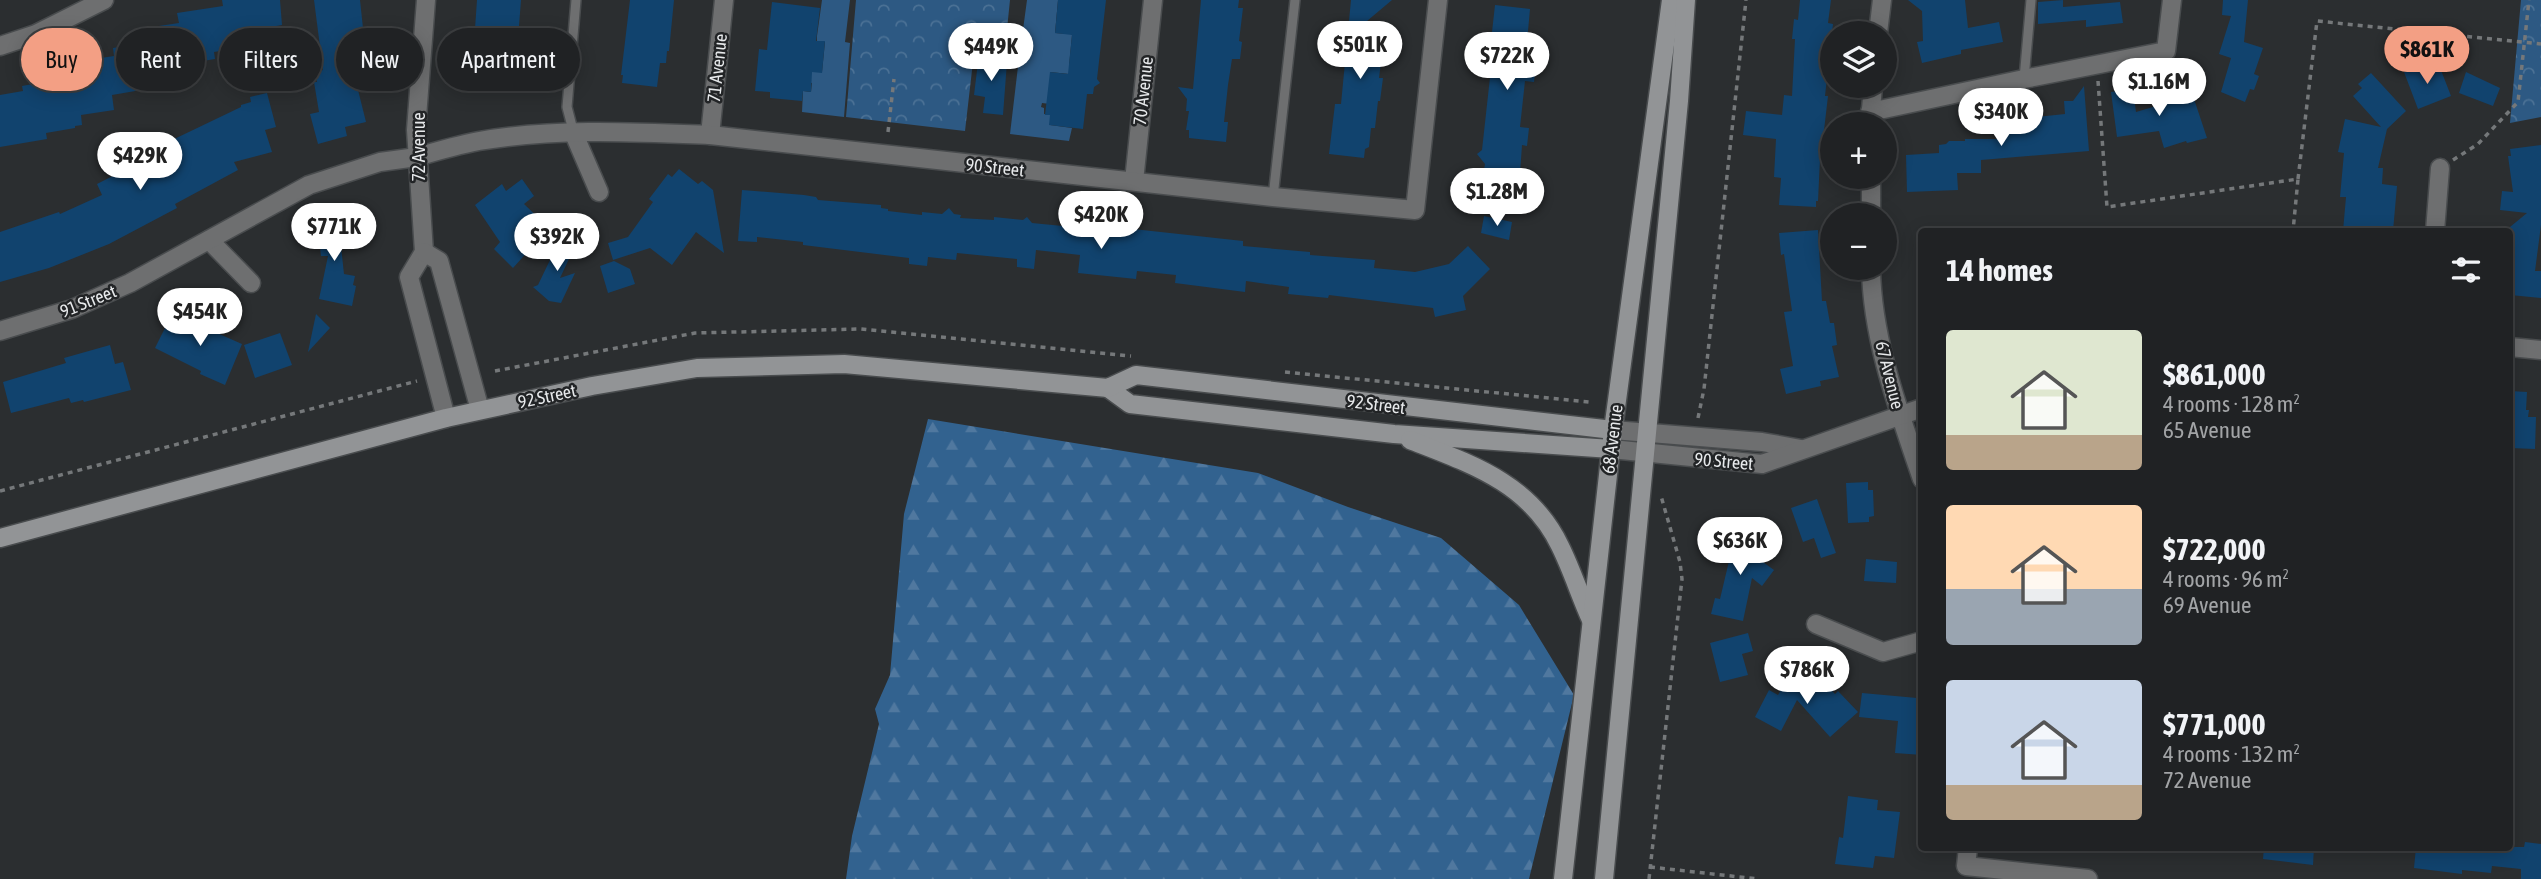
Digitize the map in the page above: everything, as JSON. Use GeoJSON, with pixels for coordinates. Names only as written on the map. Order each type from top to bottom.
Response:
{"type":"FeatureCollection","features":[{"type":"Feature","properties":{"kind":"main road","name":"68 Avenue"},"geometry":{"type":"LineString","coordinates":[[1563,879],[1613,430],[1671,0]]}},
{"type":"Feature","properties":{"kind":"main road","name":"68 Avenue"},"geometry":{"type":"LineString","coordinates":[[1604,879],[1679,101],[1686,0]]}},
{"type":"Feature","properties":{"kind":"main road","name":"92 Street"},"geometry":{"type":"LineString","coordinates":[[0,538],[446,418],[696,368],[844,364],[1108,388],[1136,375],[1613,430]]}},
{"type":"Feature","properties":{"kind":"main road","name":"92 Street"},"geometry":{"type":"LineString","coordinates":[[1108,388],[1130,404],[1394,434],[1611,449]]}},
{"type":"Feature","properties":{"kind":"main road"},"geometry":{"type":"LineString","coordinates":[[1394,434],[1477,466],[1503,481],[1530,502],[1559,544],[1592,624]]}},
{"type":"Feature","properties":{"kind":"street"},"geometry":{"type":"LineString","coordinates":[[0,46],[36,34],[104,0]]}},
{"type":"Feature","properties":{"kind":"street","name":"72 Avenue"},"geometry":{"type":"LineString","coordinates":[[426,0],[416,130],[424,252],[409,276],[446,418]]}},
{"type":"Feature","properties":{"kind":"street","name":"71 Avenue"},"geometry":{"type":"LineString","coordinates":[[710,135],[724,0]]}},
{"type":"Feature","properties":{"kind":"street","name":"70 Avenue"},"geometry":{"type":"LineString","coordinates":[[1134,181],[1153,0]]}},
{"type":"Feature","properties":{"kind":"street","name":"90 Street"},"geometry":{"type":"LineString","coordinates":[[417,157],[480,141],[574,134],[710,135],[1415,210],[1438,0]]}},
{"type":"Feature","properties":{"kind":"street"},"geometry":{"type":"LineString","coordinates":[[1879,21],[1882,0]]}},
{"type":"Feature","properties":{"kind":"street"},"geometry":{"type":"LineString","coordinates":[[1894,112],[2024,79],[2166,51],[2172,0]]}},
{"type":"Feature","properties":{"kind":"street"},"geometry":{"type":"LineString","coordinates":[[574,134],[600,192]]}},
{"type":"Feature","properties":{"kind":"street","name":"91 Street"},"geometry":{"type":"LineString","coordinates":[[0,331],[72,309],[130,283],[309,186],[380,162],[417,157]]}},
{"type":"Feature","properties":{"kind":"street"},"geometry":{"type":"LineString","coordinates":[[2435,228],[2440,168]]}},
{"type":"Feature","properties":{"kind":"street"},"geometry":{"type":"LineString","coordinates":[[209,240],[251,283]]}},
{"type":"Feature","properties":{"kind":"street"},"geometry":{"type":"LineString","coordinates":[[424,252],[439,261],[480,410]]}},
{"type":"Feature","properties":{"kind":"street","name":"67 Avenue"},"geometry":{"type":"LineString","coordinates":[[1871,280],[1871,293],[1891,386],[1918,467]]}},
{"type":"Feature","properties":{"kind":"street"},"geometry":{"type":"LineString","coordinates":[[2513,347],[2541,350]]}},
{"type":"Feature","properties":{"kind":"street","name":"90 Street"},"geometry":{"type":"LineString","coordinates":[[1644,453],[1762,464],[1918,409]]}},
{"type":"Feature","properties":{"kind":"street","name":"92 Street"},"geometry":{"type":"LineString","coordinates":[[1613,430],[1647,433]]}},
{"type":"Feature","properties":{"kind":"street","name":"90 Street"},"geometry":{"type":"LineString","coordinates":[[1647,433],[1762,442],[1801,449]]}},
{"type":"Feature","properties":{"kind":"street","name":"92 Street"},"geometry":{"type":"LineString","coordinates":[[1611,449],[1644,453]]}},
{"type":"Feature","properties":{"kind":"street"},"geometry":{"type":"LineString","coordinates":[[1816,624],[1883,652],[1918,641]]}},
{"type":"Feature","properties":{"kind":"street"},"geometry":{"type":"LineString","coordinates":[[1968,851],[1966,866],[2088,879]]}},
{"type":"Feature","properties":{"kind":"lane"},"geometry":{"type":"LineString","coordinates":[[574,134],[567,107],[576,0]]}},
{"type":"Feature","properties":{"kind":"lane"},"geometry":{"type":"LineString","coordinates":[[1273,197],[1295,0]]}},
{"type":"Feature","properties":{"kind":"lane"},"geometry":{"type":"LineString","coordinates":[[2024,79],[2031,0]]}},
{"type":"Feature","properties":{"kind":"path"},"geometry":{"type":"LineString","coordinates":[[1696,428],[1704,389],[1746,0]]}},
{"type":"Feature","properties":{"kind":"path"},"geometry":{"type":"LineString","coordinates":[[2440,168],[2478,144],[2518,102],[2529,0]]}},
{"type":"Feature","properties":{"kind":"path"},"geometry":{"type":"LineString","coordinates":[[2293,228],[2317,21],[2541,44]]}},
{"type":"Feature","properties":{"kind":"path"},"geometry":{"type":"LineString","coordinates":[[2097,65],[2108,207],[2298,179]]}},
{"type":"Feature","properties":{"kind":"path"},"geometry":{"type":"LineString","coordinates":[[888,132],[894,79]]}},
{"type":"Feature","properties":{"kind":"path"},"geometry":{"type":"LineString","coordinates":[[495,371],[695,333],[861,329],[1136,357]]}},
{"type":"Feature","properties":{"kind":"path"},"geometry":{"type":"LineString","coordinates":[[1273,370],[1589,402]]}},
{"type":"Feature","properties":{"kind":"path"},"geometry":{"type":"LineString","coordinates":[[0,491],[417,381]]}},
{"type":"Feature","properties":{"kind":"path"},"geometry":{"type":"LineString","coordinates":[[1649,879],[1682,579],[1680,562],[1661,496]]}},
{"type":"Feature","properties":{"kind":"path"},"geometry":{"type":"LineString","coordinates":[[1650,867],[1758,879]]}},
{"type":"Feature","properties":{"kind":"green space"},"geometry":{"type":"Polygon","coordinates":[[[822,0],[850,0],[845,42],[850,43],[844,117],[802,112],[803,91],[811,92],[812,83],[805,82],[806,71],[822,72],[825,42],[817,41],[817,36],[822,0]]]}},
{"type":"Feature","properties":{"kind":"green space"},"geometry":{"type":"Polygon","coordinates":[[[856,0],[1010,0],[1007,29],[977,27],[965,131],[846,117],[856,0]]]}},
{"type":"Feature","properties":{"kind":"green space"},"geometry":{"type":"Polygon","coordinates":[[[1027,0],[1058,0],[1055,33],[1067,34],[1067,31],[1072,35],[1069,66],[1079,75],[1050,72],[1075,107],[1042,103],[1041,107],[1044,108],[1044,114],[1050,115],[1050,125],[1072,128],[1069,141],[1010,134],[1019,58],[979,54],[983,34],[1022,37],[1027,0]]]}},
{"type":"Feature","properties":{"kind":"green space"},"geometry":{"type":"Polygon","coordinates":[[[2521,0],[2541,0],[2541,117],[2510,123],[2521,0]]]}},
{"type":"Feature","properties":{"kind":"green space"},"geometry":{"type":"Polygon","coordinates":[[[928,419],[1258,473],[1441,538],[1519,605],[1574,695],[1529,879],[846,879],[852,836],[879,724],[875,709],[890,675],[904,514],[928,419]]]}},
{"type":"Feature","properties":{"kind":"building"},"geometry":{"type":"Polygon","coordinates":[[[222,0],[280,0],[282,25],[266,28],[219,28],[219,51],[214,52],[215,59],[205,61],[205,28],[152,28],[179,23],[177,13],[223,6],[222,0]]]}},
{"type":"Feature","properties":{"kind":"building"},"geometry":{"type":"Polygon","coordinates":[[[314,0],[360,0],[363,28],[336,28],[336,91],[358,91],[366,122],[345,127],[347,136],[318,144],[310,114],[319,112],[316,91],[322,91],[322,28],[318,28],[314,0]]]}},
{"type":"Feature","properties":{"kind":"building"},"geometry":{"type":"Polygon","coordinates":[[[477,0],[521,0],[519,28],[475,28],[477,0]]]}},
{"type":"Feature","properties":{"kind":"building"},"geometry":{"type":"Polygon","coordinates":[[[630,0],[674,0],[669,51],[666,63],[660,63],[657,87],[622,83],[630,0]]]}},
{"type":"Feature","properties":{"kind":"building"},"geometry":{"type":"Polygon","coordinates":[[[1058,0],[1106,0],[1097,79],[1100,83],[1094,87],[1093,94],[1087,94],[1083,129],[1049,125],[1050,115],[1045,115],[1050,72],[1068,74],[1072,35],[1055,33],[1058,0]]]}},
{"type":"Feature","properties":{"kind":"building"},"geometry":{"type":"Polygon","coordinates":[[[1201,0],[1239,0],[1238,8],[1243,8],[1240,59],[1232,59],[1228,85],[1224,122],[1228,122],[1226,142],[1189,138],[1189,130],[1186,130],[1189,111],[1186,111],[1187,99],[1178,87],[1193,89],[1201,0]]]}},
{"type":"Feature","properties":{"kind":"building"},"geometry":{"type":"Polygon","coordinates":[[[1351,0],[1392,0],[1367,21],[1386,23],[1379,78],[1383,78],[1380,101],[1375,128],[1371,128],[1369,147],[1365,149],[1364,158],[1329,154],[1335,104],[1341,104],[1351,0]]]}},
{"type":"Feature","properties":{"kind":"building"},"geometry":{"type":"Polygon","coordinates":[[[1800,0],[1831,0],[1828,21],[1820,21],[1820,98],[1828,98],[1826,112],[1820,112],[1816,207],[1779,205],[1781,178],[1774,177],[1776,139],[1743,135],[1746,111],[1782,115],[1784,95],[1792,96],[1795,39],[1792,39],[1794,19],[1798,20],[1800,0]]]}},
{"type":"Feature","properties":{"kind":"building"},"geometry":{"type":"Polygon","coordinates":[[[1908,0],[1965,0],[1968,28],[1999,22],[2003,42],[1961,50],[1961,54],[1922,63],[1917,42],[1923,41],[1922,11],[1908,0]]]}},
{"type":"Feature","properties":{"kind":"building"},"geometry":{"type":"Polygon","coordinates":[[[2063,0],[2063,7],[2120,2],[2123,23],[2086,27],[2086,20],[2038,24],[2038,2],[2063,0]]]}},
{"type":"Feature","properties":{"kind":"building"},"geometry":{"type":"Polygon","coordinates":[[[2223,0],[2248,0],[2244,42],[2263,48],[2254,74],[2259,76],[2254,90],[2250,89],[2245,102],[2221,92],[2231,58],[2219,54],[2231,16],[2222,15],[2223,0]]]}},
{"type":"Feature","properties":{"kind":"building"},"geometry":{"type":"Polygon","coordinates":[[[772,2],[820,8],[816,41],[825,41],[822,73],[812,72],[811,92],[803,91],[802,101],[770,98],[770,92],[755,91],[759,49],[767,50],[772,2]]]}},
{"type":"Feature","properties":{"kind":"building"},"geometry":{"type":"Polygon","coordinates":[[[1495,5],[1530,9],[1525,64],[1536,65],[1534,82],[1525,81],[1520,127],[1529,128],[1527,146],[1522,145],[1520,174],[1484,170],[1485,164],[1477,154],[1482,150],[1494,41],[1491,41],[1495,5]]]}},
{"type":"Feature","properties":{"kind":"building"},"geometry":{"type":"Polygon","coordinates":[[[116,47],[116,91],[135,91],[112,95],[114,110],[81,115],[82,125],[46,133],[47,139],[0,147],[0,95],[23,91],[102,91],[102,58],[114,56],[113,48],[116,47]]]}},
{"type":"Feature","properties":{"kind":"building"},"geometry":{"type":"Polygon","coordinates":[[[979,54],[998,56],[998,61],[1007,62],[1003,115],[983,113],[985,97],[974,95],[979,54]]]}},
{"type":"Feature","properties":{"kind":"building"},"geometry":{"type":"Polygon","coordinates":[[[2439,65],[2451,96],[2418,109],[2404,72],[2419,67],[2421,72],[2439,65]]]}},
{"type":"Feature","properties":{"kind":"building"},"geometry":{"type":"Polygon","coordinates":[[[2466,72],[2500,88],[2493,106],[2459,93],[2466,72]]]}},
{"type":"Feature","properties":{"kind":"building"},"geometry":{"type":"Polygon","coordinates":[[[2371,73],[2406,111],[2387,129],[2378,168],[2383,168],[2382,184],[2397,186],[2393,228],[2343,228],[2346,197],[2340,197],[2344,153],[2338,152],[2345,119],[2381,127],[2353,96],[2362,88],[2358,84],[2371,73]]]}},
{"type":"Feature","properties":{"kind":"building"},"geometry":{"type":"Polygon","coordinates":[[[2084,86],[2089,151],[1981,160],[1981,173],[1957,173],[1958,190],[1907,192],[1906,155],[1939,153],[1939,145],[1949,141],[2005,139],[2004,128],[2010,127],[2010,120],[2065,114],[2064,101],[2073,101],[2084,86]]]}},
{"type":"Feature","properties":{"kind":"building"},"geometry":{"type":"Polygon","coordinates":[[[2133,89],[2136,112],[2173,101],[2171,95],[2191,90],[2207,138],[2164,148],[2159,131],[2117,137],[2111,92],[2133,89]]]}},
{"type":"Feature","properties":{"kind":"building"},"geometry":{"type":"Polygon","coordinates":[[[267,93],[276,127],[265,130],[272,152],[234,162],[238,170],[175,204],[177,208],[109,244],[49,268],[0,282],[0,232],[59,212],[60,214],[102,195],[97,184],[170,147],[168,142],[251,102],[250,97],[267,93]]]}},
{"type":"Feature","properties":{"kind":"building"},"geometry":{"type":"Polygon","coordinates":[[[2541,145],[2541,225],[2535,271],[2541,271],[2541,298],[2513,295],[2513,228],[2510,227],[2527,213],[2500,210],[2502,191],[2513,192],[2508,156],[2511,156],[2510,149],[2541,145]]]}},
{"type":"Feature","properties":{"kind":"building"},"geometry":{"type":"Polygon","coordinates":[[[679,169],[698,184],[702,181],[713,190],[724,253],[696,232],[672,265],[650,248],[613,260],[608,243],[628,237],[653,202],[649,199],[668,174],[672,177],[679,169]]]}},
{"type":"Feature","properties":{"kind":"building"},"geometry":{"type":"Polygon","coordinates":[[[522,179],[534,196],[524,204],[549,228],[513,268],[494,249],[500,242],[475,205],[502,184],[506,191],[522,179]]]}},
{"type":"Feature","properties":{"kind":"building"},"geometry":{"type":"Polygon","coordinates":[[[742,190],[881,205],[881,208],[888,211],[922,215],[922,212],[942,214],[949,208],[954,214],[961,215],[960,218],[1023,220],[1027,217],[1032,223],[1114,231],[1115,227],[1243,241],[1243,246],[1375,260],[1374,268],[1415,272],[1449,264],[1468,246],[1490,269],[1463,296],[1466,310],[1435,317],[1433,308],[1329,295],[1328,298],[1288,294],[1289,287],[1246,281],[1245,292],[1175,283],[1176,275],[1137,271],[1136,279],[1078,273],[1080,255],[1036,250],[1034,269],[1017,267],[1017,259],[957,253],[956,260],[928,257],[927,266],[909,264],[909,258],[803,245],[803,242],[757,237],[757,242],[738,241],[742,190]]]}},
{"type":"Feature","properties":{"kind":"building"},"geometry":{"type":"Polygon","coordinates":[[[1484,216],[1512,222],[1509,240],[1481,233],[1484,216]]]}},
{"type":"Feature","properties":{"kind":"building"},"geometry":{"type":"Polygon","coordinates":[[[344,219],[345,236],[340,237],[344,274],[355,276],[353,285],[356,286],[352,306],[319,299],[328,256],[321,256],[319,239],[315,239],[314,222],[344,219]]]}},
{"type":"Feature","properties":{"kind":"building"},"geometry":{"type":"Polygon","coordinates":[[[1818,230],[1822,301],[1826,301],[1830,323],[1834,323],[1837,345],[1832,346],[1839,377],[1820,381],[1821,386],[1786,394],[1780,369],[1793,366],[1784,312],[1792,311],[1779,233],[1818,230]]]}},
{"type":"Feature","properties":{"kind":"building"},"geometry":{"type":"Polygon","coordinates":[[[561,237],[576,244],[560,278],[575,273],[561,303],[549,301],[533,287],[538,285],[561,237]]]}},
{"type":"Feature","properties":{"kind":"building"},"geometry":{"type":"Polygon","coordinates":[[[614,261],[630,269],[635,284],[608,293],[600,266],[614,261]]]}},
{"type":"Feature","properties":{"kind":"building"},"geometry":{"type":"Polygon","coordinates":[[[187,313],[204,321],[201,326],[242,344],[225,385],[155,348],[168,322],[180,328],[187,313]]]}},
{"type":"Feature","properties":{"kind":"building"},"geometry":{"type":"Polygon","coordinates":[[[316,314],[330,328],[308,352],[316,314]]]}},
{"type":"Feature","properties":{"kind":"building"},"geometry":{"type":"Polygon","coordinates":[[[280,333],[292,365],[255,378],[244,345],[280,333]]]}},
{"type":"Feature","properties":{"kind":"building"},"geometry":{"type":"Polygon","coordinates":[[[110,345],[115,364],[123,362],[131,390],[84,402],[71,403],[69,398],[11,413],[3,382],[66,363],[64,358],[110,345]]]}},
{"type":"Feature","properties":{"kind":"building"},"geometry":{"type":"Polygon","coordinates":[[[2513,391],[2527,392],[2528,417],[2536,417],[2535,449],[2513,448],[2513,391]]]}},
{"type":"Feature","properties":{"kind":"building"},"geometry":{"type":"Polygon","coordinates":[[[1868,482],[1868,490],[1873,490],[1874,516],[1869,517],[1869,522],[1848,523],[1846,483],[1868,482]]]}},
{"type":"Feature","properties":{"kind":"building"},"geometry":{"type":"Polygon","coordinates":[[[1817,499],[1836,553],[1821,558],[1814,538],[1803,542],[1791,508],[1817,499]]]}},
{"type":"Feature","properties":{"kind":"building"},"geometry":{"type":"Polygon","coordinates":[[[1738,530],[1762,548],[1756,557],[1774,570],[1762,586],[1752,578],[1743,621],[1711,614],[1715,598],[1720,599],[1729,561],[1720,554],[1738,530]]]}},
{"type":"Feature","properties":{"kind":"building"},"geometry":{"type":"Polygon","coordinates":[[[1866,559],[1897,562],[1896,583],[1864,581],[1866,559]]]}},
{"type":"Feature","properties":{"kind":"building"},"geometry":{"type":"Polygon","coordinates":[[[1748,633],[1753,651],[1742,654],[1748,675],[1720,682],[1710,643],[1748,633]]]}},
{"type":"Feature","properties":{"kind":"building"},"geometry":{"type":"Polygon","coordinates":[[[1789,675],[1816,689],[1824,682],[1835,694],[1838,691],[1858,712],[1830,737],[1797,700],[1781,731],[1755,717],[1769,690],[1778,695],[1789,675]]]}},
{"type":"Feature","properties":{"kind":"building"},"geometry":{"type":"Polygon","coordinates":[[[1862,693],[1917,698],[1918,755],[1895,753],[1898,721],[1859,717],[1862,693]]]}},
{"type":"Feature","properties":{"kind":"building"},"geometry":{"type":"Polygon","coordinates":[[[1848,796],[1878,800],[1877,810],[1900,812],[1894,858],[1875,856],[1873,868],[1835,864],[1839,837],[1843,838],[1848,796]]]}},
{"type":"Feature","properties":{"kind":"building"},"geometry":{"type":"Polygon","coordinates":[[[2525,842],[2541,844],[2541,879],[2521,879],[2521,869],[2492,866],[2491,873],[2462,870],[2462,874],[2414,868],[2416,851],[2513,851],[2513,847],[2524,847],[2525,842]]]}},
{"type":"Feature","properties":{"kind":"building"},"geometry":{"type":"Polygon","coordinates":[[[2264,851],[2314,851],[2313,865],[2263,859],[2264,851]]]}}]}
